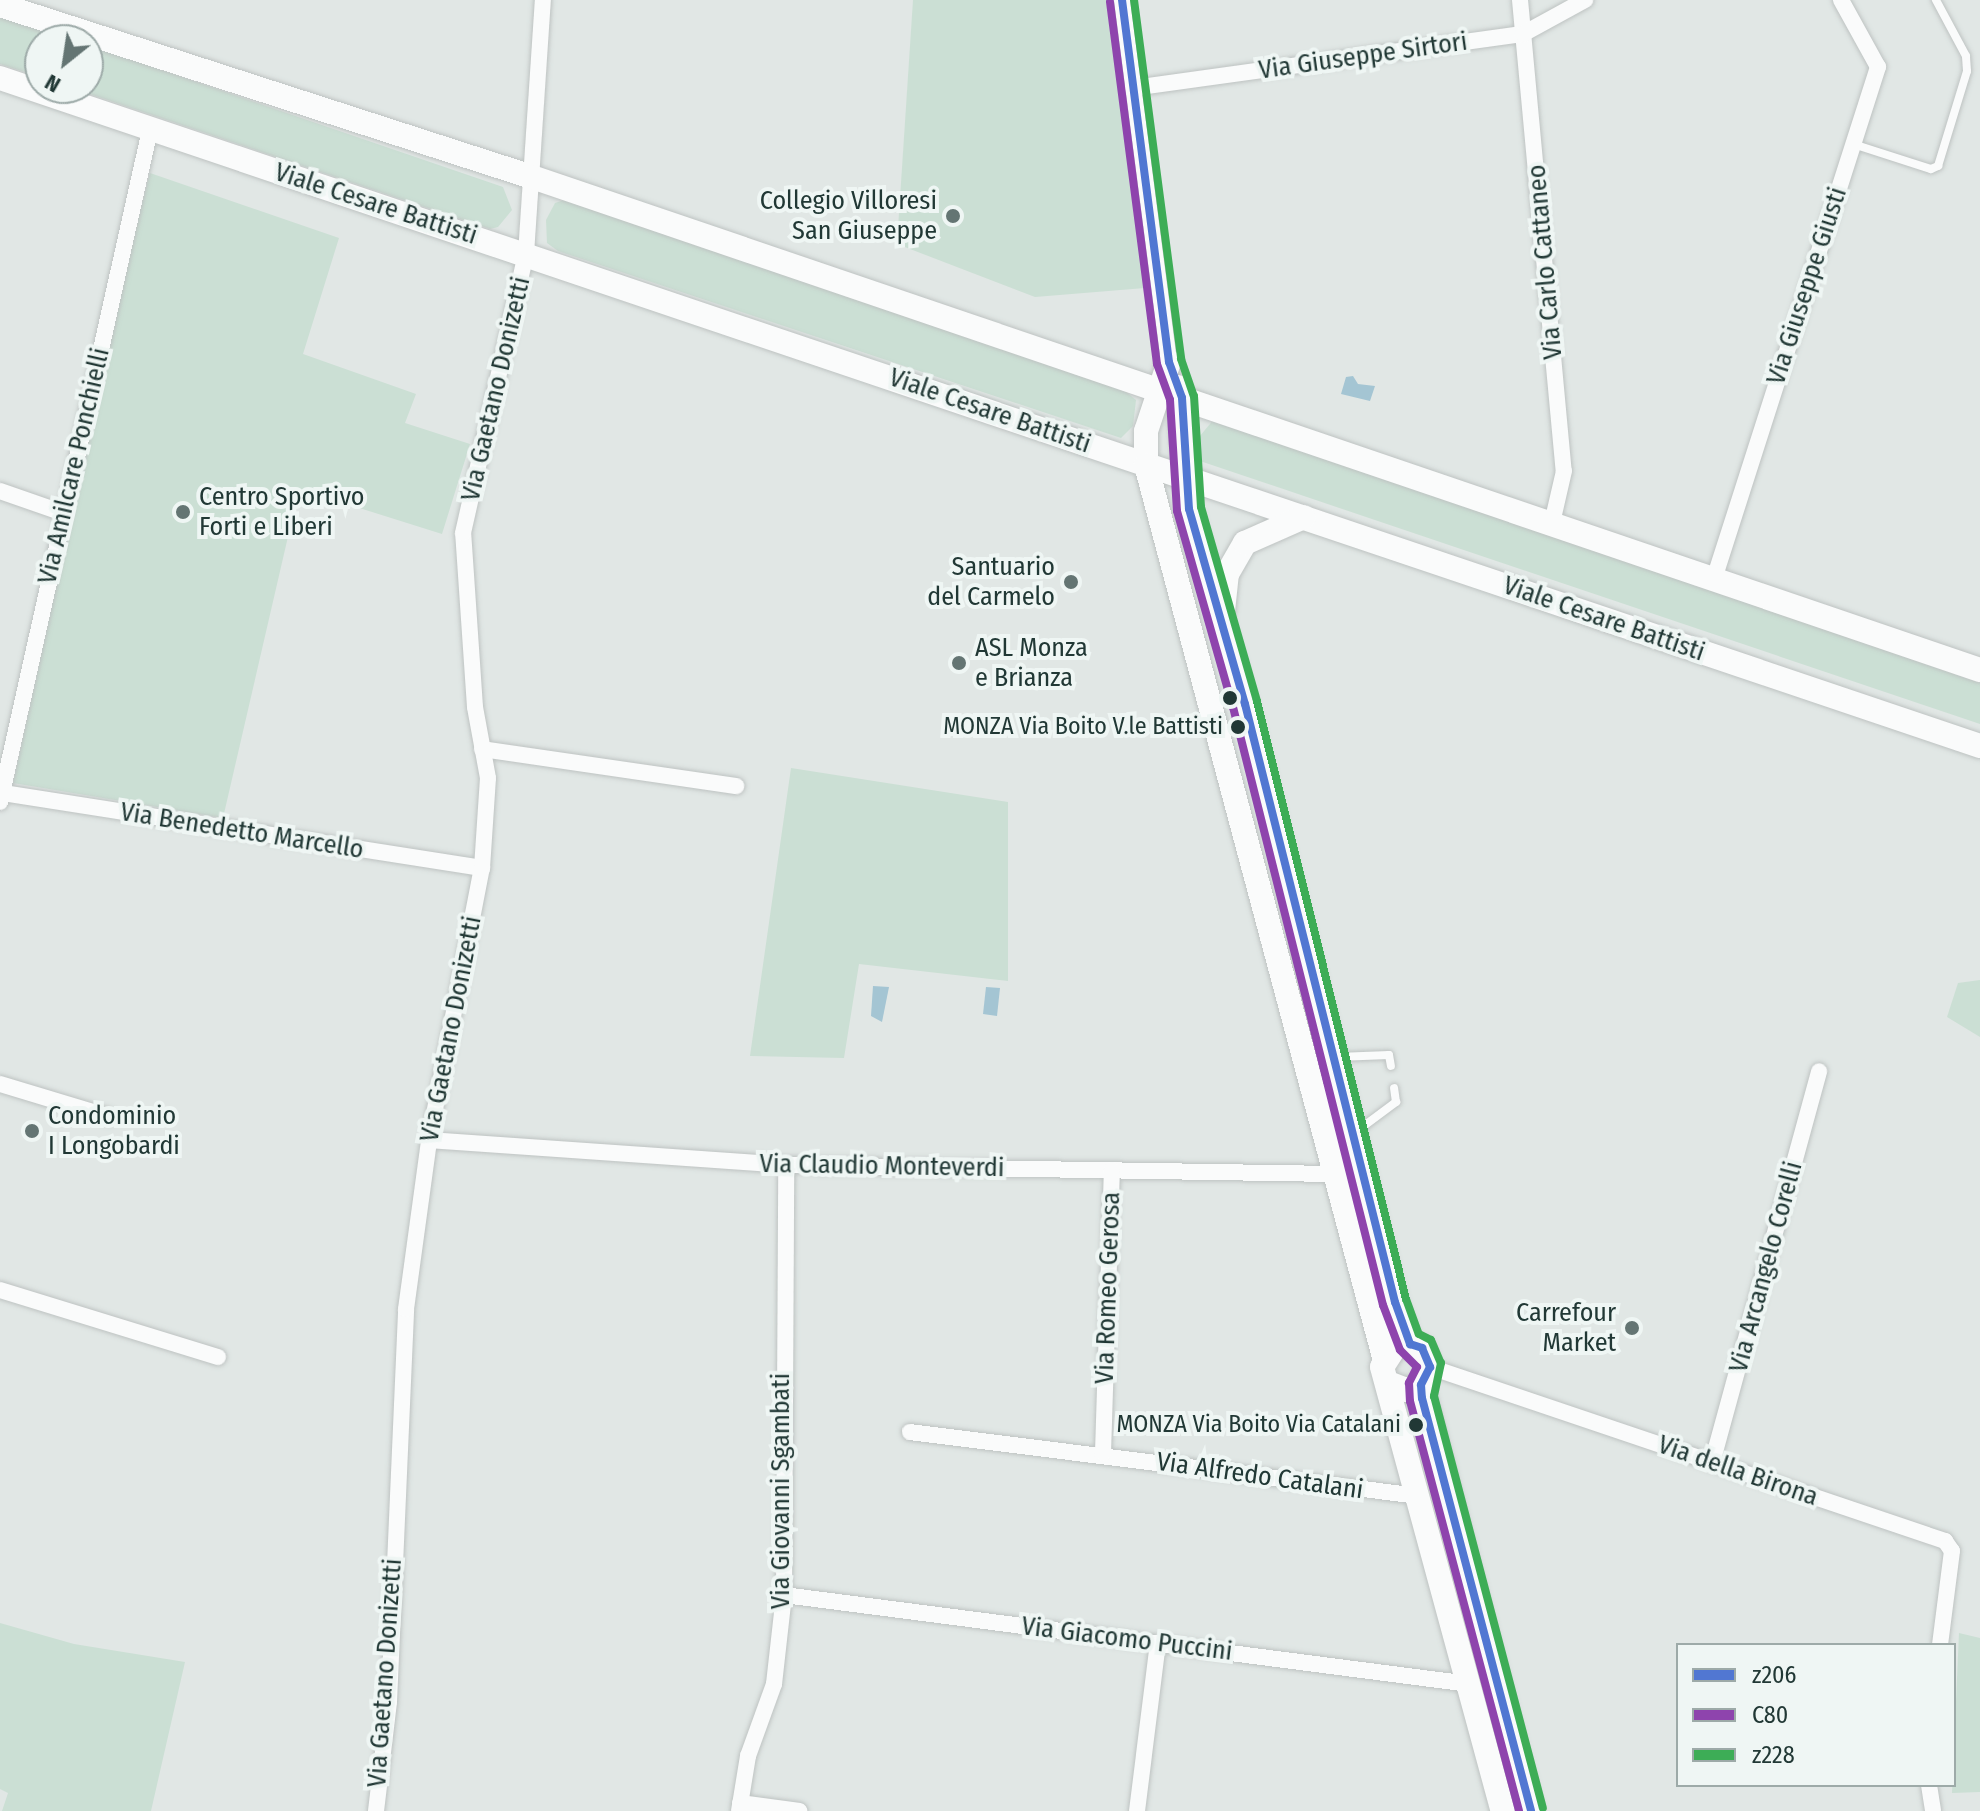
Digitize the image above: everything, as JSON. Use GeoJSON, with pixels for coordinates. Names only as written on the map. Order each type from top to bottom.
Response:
{"type":"FeatureCollection","features":[{"type":"Feature","properties":{"kind":"main road"},"geometry":{"type":"LineString","coordinates":[[5,4],[532,177],[1980,670]]}},
{"type":"Feature","properties":{"kind":"main road","name":"Viale Cesare Battisti"},"geometry":{"type":"LineString","coordinates":[[0,78],[1980,746]]}},
{"type":"Feature","properties":{"kind":"main road"},"geometry":{"type":"LineString","coordinates":[[1169,362],[1146,431],[1146,465],[1503,1811]]}},
{"type":"Feature","properties":{"kind":"main road"},"geometry":{"type":"LineString","coordinates":[[1169,362],[1182,398],[1184,476],[1410,1344]]}},
{"type":"Feature","properties":{"kind":"main road"},"geometry":{"type":"LineString","coordinates":[[1227,645],[1223,591],[1232,560],[1257,535],[1304,517]]}},
{"type":"Feature","properties":{"kind":"main road"},"geometry":{"type":"LineString","coordinates":[[1384,1357],[1397,1344],[1422,1348],[1426,1376],[1531,1811]]}},
{"type":"Feature","properties":{"kind":"main road"},"geometry":{"type":"LineString","coordinates":[[1388,1383],[1406,1390],[1426,1376]]}},
{"type":"Feature","properties":{"kind":"street","name":"Via Gaetano Donizetti"},"geometry":{"type":"LineString","coordinates":[[376,1811],[389,1702],[406,1309],[429,1140],[482,868],[488,778],[482,749],[463,533],[526,254],[543,0]]}},
{"type":"Feature","properties":{"kind":"street"},"geometry":{"type":"LineString","coordinates":[[1122,0],[1169,362]]}},
{"type":"Feature","properties":{"kind":"street","name":"Via Carlo Cattaneo"},"geometry":{"type":"LineString","coordinates":[[1520,0],[1564,471],[1552,523]]}},
{"type":"Feature","properties":{"kind":"street","name":"Via Giuseppe Sirtori"},"geometry":{"type":"LineString","coordinates":[[1133,88],[1523,34],[1585,0]]}},
{"type":"Feature","properties":{"kind":"street","name":"Via Giuseppe Giusti"},"geometry":{"type":"LineString","coordinates":[[1714,579],[1878,67],[1841,0]]}},
{"type":"Feature","properties":{"kind":"street","name":"Via Amilcare Ponchielli"},"geometry":{"type":"LineString","coordinates":[[1,798],[150,130]]}},
{"type":"Feature","properties":{"kind":"street"},"geometry":{"type":"LineString","coordinates":[[0,491],[63,513]]}},
{"type":"Feature","properties":{"kind":"street"},"geometry":{"type":"LineString","coordinates":[[482,749],[736,786]]}},
{"type":"Feature","properties":{"kind":"street","name":"Via Benedetto Marcello"},"geometry":{"type":"LineString","coordinates":[[1,798],[482,868]]}},
{"type":"Feature","properties":{"kind":"street","name":"Via Arcangelo Corelli"},"geometry":{"type":"LineString","coordinates":[[1712,1463],[1819,1071]]}},
{"type":"Feature","properties":{"kind":"street"},"geometry":{"type":"LineString","coordinates":[[0,1084],[109,1117]]}},
{"type":"Feature","properties":{"kind":"street","name":"Via Claudio Monteverdi"},"geometry":{"type":"LineString","coordinates":[[429,1140],[786,1165],[1335,1174]]}},
{"type":"Feature","properties":{"kind":"street","name":"Via Giovanni Sgambati"},"geometry":{"type":"LineString","coordinates":[[740,1807],[748,1756],[774,1684],[784,1595],[781,1395],[786,1165]]}},
{"type":"Feature","properties":{"kind":"street","name":"Via Romeo Gerosa"},"geometry":{"type":"LineString","coordinates":[[1103,1453],[1112,1170]]}},
{"type":"Feature","properties":{"kind":"street"},"geometry":{"type":"LineString","coordinates":[[0,1290],[218,1357]]}},
{"type":"Feature","properties":{"kind":"street","name":"Via della Birona"},"geometry":{"type":"LineString","coordinates":[[1426,1376],[1712,1463],[1945,1541],[1952,1551],[1940,1643]]}},
{"type":"Feature","properties":{"kind":"street","name":"Via Alfredo Catalani"},"geometry":{"type":"LineString","coordinates":[[910,1432],[1103,1453],[1419,1496]]}},
{"type":"Feature","properties":{"kind":"street","name":"Via Giacomo Puccini"},"geometry":{"type":"LineString","coordinates":[[784,1595],[1469,1684]]}},
{"type":"Feature","properties":{"kind":"street"},"geometry":{"type":"LineString","coordinates":[[1137,1811],[1158,1643]]}},
{"type":"Feature","properties":{"kind":"street"},"geometry":{"type":"LineString","coordinates":[[1929,1787],[1933,1811]]}},
{"type":"Feature","properties":{"kind":"street"},"geometry":{"type":"LineString","coordinates":[[740,1807],[799,1811]]}},
{"type":"Feature","properties":{"kind":"lane"},"geometry":{"type":"LineString","coordinates":[[1853,144],[1931,169],[1938,166],[1967,71],[1966,56],[1936,0]]}},
{"type":"Feature","properties":{"kind":"lane"},"geometry":{"type":"LineString","coordinates":[[1333,1057],[1389,1055],[1391,1066]]}},
{"type":"Feature","properties":{"kind":"lane"},"geometry":{"type":"LineString","coordinates":[[1353,1134],[1396,1102],[1394,1088]]}},
{"type":"Feature","properties":{"kind":"green space"},"geometry":{"type":"Polygon","coordinates":[[[913,0],[1106,0],[1145,288],[1035,297],[897,244],[913,0]]]}},
{"type":"Feature","properties":{"kind":"green space"},"geometry":{"type":"Polygon","coordinates":[[[0,15],[26,24],[24,72],[0,64],[0,15]]]}},
{"type":"Feature","properties":{"kind":"green space"},"geometry":{"type":"Polygon","coordinates":[[[104,50],[503,187],[512,210],[498,227],[490,229],[104,99],[104,50]]]}},
{"type":"Feature","properties":{"kind":"green space","name":"Centro Sportivo Forti e Liberi"},"geometry":{"type":"Polygon","coordinates":[[[150,173],[339,238],[303,354],[416,394],[405,423],[470,444],[442,534],[299,489],[223,818],[13,783],[113,327],[110,324],[150,173]]]}},
{"type":"Feature","properties":{"kind":"green space"},"geometry":{"type":"Polygon","coordinates":[[[564,200],[1124,390],[1136,400],[1133,426],[1121,438],[558,251],[547,243],[546,220],[555,203],[564,200]]]}},
{"type":"Feature","properties":{"kind":"green space"},"geometry":{"type":"Polygon","coordinates":[[[1214,419],[1980,683],[1980,724],[1200,461],[1200,436],[1214,419]]]}},
{"type":"Feature","properties":{"kind":"green space"},"geometry":{"type":"Polygon","coordinates":[[[791,768],[1008,802],[1008,981],[859,964],[844,1058],[750,1056],[791,768]]]}},
{"type":"Feature","properties":{"kind":"green space"},"geometry":{"type":"Polygon","coordinates":[[[1980,980],[1980,1037],[1947,1017],[1958,983],[1980,980]]]}},
{"type":"Feature","properties":{"kind":"green space"},"geometry":{"type":"Polygon","coordinates":[[[0,1623],[74,1644],[185,1662],[151,1811],[2,1811],[8,1793],[0,1789],[0,1623]]]}},
{"type":"Feature","properties":{"kind":"green space"},"geometry":{"type":"Polygon","coordinates":[[[1959,1633],[1980,1638],[1980,1792],[1952,1793],[1952,1787],[1956,1787],[1959,1633]]]}},
{"type":"Feature","properties":{"kind":"water"},"geometry":{"type":"Polygon","coordinates":[[[1353,376],[1358,384],[1375,386],[1370,401],[1341,394],[1346,377],[1353,376]]]}},
{"type":"Feature","properties":{"kind":"water"},"geometry":{"type":"Polygon","coordinates":[[[873,986],[889,987],[882,1022],[871,1016],[873,986]]]}},
{"type":"Feature","properties":{"kind":"water"},"geometry":{"type":"Polygon","coordinates":[[[986,987],[1000,988],[997,1016],[983,1014],[986,987]]]}},
{"type":"Feature","properties":{"kind":"transit line","name":"z206"},"geometry":{"type":"LineString","coordinates":[[1122,0],[1169,362],[1182,398],[1189,509],[1245,704],[1395,1302],[1410,1344],[1422,1348],[1430,1367],[1421,1385],[1422,1398],[1531,1811]]}},
{"type":"Feature","properties":{"kind":"transit line","name":"z228"},"geometry":{"type":"LineString","coordinates":[[1134,0],[1181,359],[1194,396],[1201,507],[1257,701],[1406,1299],[1419,1334],[1431,1340],[1441,1363],[1434,1396],[1543,1808]]}},
{"type":"Feature","properties":{"kind":"transit line","name":"C80"},"geometry":{"type":"LineString","coordinates":[[1110,2],[1157,364],[1170,400],[1177,511],[1233,707],[1383,1305],[1400,1350],[1417,1367],[1409,1383],[1410,1401],[1519,1811]]}},
{"type":"Feature","properties":{"kind":"place","name":"Collegio Villoresi San Giuseppe"},"geometry":{"type":"Point","coordinates":[953,216]}},
{"type":"Feature","properties":{"kind":"place","name":"Centro Sportivo Forti e Liberi"},"geometry":{"type":"Point","coordinates":[183,512]}},
{"type":"Feature","properties":{"kind":"place","name":"Santuario del Carmelo"},"geometry":{"type":"Point","coordinates":[1071,582]}},
{"type":"Feature","properties":{"kind":"place","name":"ASL Monza e Brianza"},"geometry":{"type":"Point","coordinates":[959,663]}},
{"type":"Feature","properties":{"kind":"place","name":"MONZA Via Boito V.le Battisti"},"geometry":{"type":"Point","coordinates":[1238,727]}},
{"type":"Feature","properties":{"kind":"place","name":"Condominio I Longobardi"},"geometry":{"type":"Point","coordinates":[32,1131]}},
{"type":"Feature","properties":{"kind":"place","name":"Carrefour Market"},"geometry":{"type":"Point","coordinates":[1632,1328]}},
{"type":"Feature","properties":{"kind":"place","name":"MONZA Via Boito Via Catalani"},"geometry":{"type":"Point","coordinates":[1416,1425]}}]}
